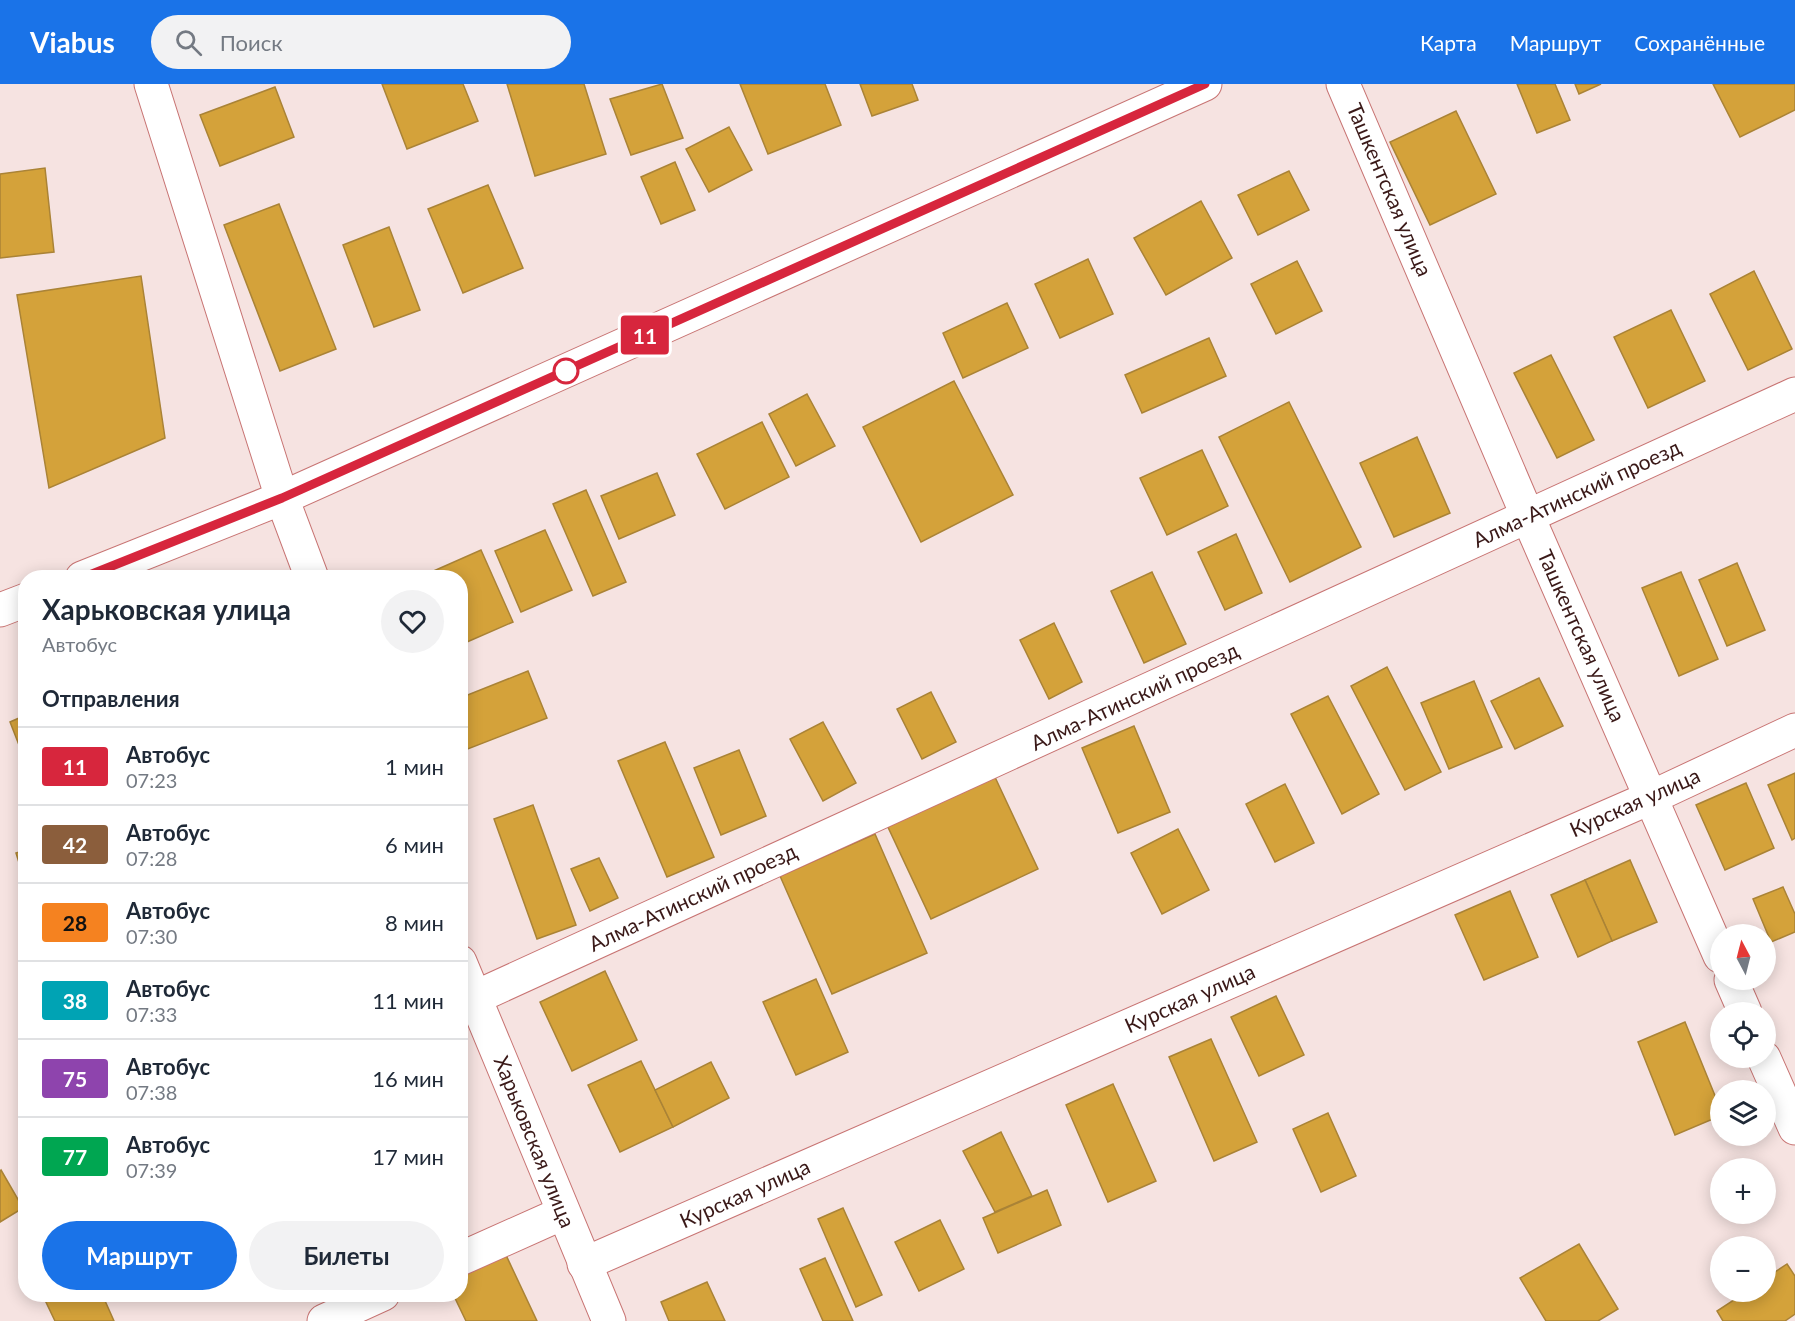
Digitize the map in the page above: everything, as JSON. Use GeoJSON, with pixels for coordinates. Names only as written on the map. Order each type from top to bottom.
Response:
{"type":"FeatureCollection","features":[{"type":"Feature","properties":{"kind":"street"},"geometry":{"type":"LineString","coordinates":[[151,84],[282,498],[309,570]]}},
{"type":"Feature","properties":{"kind":"street"},"geometry":{"type":"LineString","coordinates":[[102,570],[282,498],[1204,84]]}},
{"type":"Feature","properties":{"kind":"street","name":"Ташкентская улица"},"geometry":{"type":"LineString","coordinates":[[1343,84],[1528,517],[1710,933]]}},
{"type":"Feature","properties":{"kind":"street","name":"Алма-Атинский проезд"},"geometry":{"type":"LineString","coordinates":[[474,998],[1795,394]]}},
{"type":"Feature","properties":{"kind":"street"},"geometry":{"type":"LineString","coordinates":[[0,610],[18,603]]}},
{"type":"Feature","properties":{"kind":"street","name":"Курская улица"},"geometry":{"type":"LineString","coordinates":[[584,1264],[1652,797],[1795,730]]}},
{"type":"Feature","properties":{"kind":"street","name":"Харьковская улица"},"geometry":{"type":"LineString","coordinates":[[468,983],[609,1321]]}},
{"type":"Feature","properties":{"kind":"street"},"geometry":{"type":"LineString","coordinates":[[1768,1068],[1795,1128]]}},
{"type":"Feature","properties":{"kind":"street"},"geometry":{"type":"LineString","coordinates":[[468,1255],[563,1213]]}},
{"type":"Feature","properties":{"kind":"street"},"geometry":{"type":"LineString","coordinates":[[324,1321],[366,1302]]}},
{"type":"Feature","properties":{"kind":"building"},"geometry":{"type":"Polygon","coordinates":[[[382,84],[463,84],[478,121],[407,149],[382,84]]]}},
{"type":"Feature","properties":{"kind":"building"},"geometry":{"type":"Polygon","coordinates":[[[507,84],[584,84],[606,154],[535,176],[507,84]]]}},
{"type":"Feature","properties":{"kind":"building"},"geometry":{"type":"Polygon","coordinates":[[[662,84],[683,138],[631,155],[610,99],[662,84]]]}},
{"type":"Feature","properties":{"kind":"building"},"geometry":{"type":"Polygon","coordinates":[[[740,84],[825,84],[841,125],[768,154],[740,84]]]}},
{"type":"Feature","properties":{"kind":"building"},"geometry":{"type":"Polygon","coordinates":[[[860,84],[912,84],[918,100],[872,116],[860,84]]]}},
{"type":"Feature","properties":{"kind":"building"},"geometry":{"type":"Polygon","coordinates":[[[1517,84],[1555,84],[1570,120],[1537,133],[1517,84]]]}},
{"type":"Feature","properties":{"kind":"building"},"geometry":{"type":"Polygon","coordinates":[[[1575,84],[1601,84],[1579,94],[1575,84]]]}},
{"type":"Feature","properties":{"kind":"building"},"geometry":{"type":"Polygon","coordinates":[[[1713,84],[1795,84],[1795,110],[1740,137],[1713,84]]]}},
{"type":"Feature","properties":{"kind":"building"},"geometry":{"type":"Polygon","coordinates":[[[275,87],[294,137],[220,166],[200,115],[275,87]]]}},
{"type":"Feature","properties":{"kind":"building"},"geometry":{"type":"Polygon","coordinates":[[[1456,111],[1496,194],[1430,225],[1390,142],[1456,111]]]}},
{"type":"Feature","properties":{"kind":"building"},"geometry":{"type":"Polygon","coordinates":[[[729,127],[752,170],[709,192],[686,149],[729,127]]]}},
{"type":"Feature","properties":{"kind":"building"},"geometry":{"type":"Polygon","coordinates":[[[675,162],[695,210],[661,224],[641,177],[675,162]]]}},
{"type":"Feature","properties":{"kind":"building"},"geometry":{"type":"Polygon","coordinates":[[[45,168],[54,252],[0,258],[0,174],[45,168]]]}},
{"type":"Feature","properties":{"kind":"building"},"geometry":{"type":"Polygon","coordinates":[[[1289,171],[1309,210],[1258,235],[1238,195],[1289,171]]]}},
{"type":"Feature","properties":{"kind":"building"},"geometry":{"type":"Polygon","coordinates":[[[488,185],[523,268],[463,293],[428,209],[488,185]]]}},
{"type":"Feature","properties":{"kind":"building"},"geometry":{"type":"Polygon","coordinates":[[[1201,201],[1232,258],[1166,295],[1134,238],[1201,201]]]}},
{"type":"Feature","properties":{"kind":"building"},"geometry":{"type":"Polygon","coordinates":[[[279,204],[336,349],[280,371],[224,225],[279,204]]]}},
{"type":"Feature","properties":{"kind":"building"},"geometry":{"type":"Polygon","coordinates":[[[389,227],[420,310],[374,327],[343,245],[389,227]]]}},
{"type":"Feature","properties":{"kind":"building"},"geometry":{"type":"Polygon","coordinates":[[[1088,259],[1113,314],[1060,338],[1035,284],[1088,259]]]}},
{"type":"Feature","properties":{"kind":"building"},"geometry":{"type":"Polygon","coordinates":[[[1297,261],[1322,311],[1276,334],[1251,284],[1297,261]]]}},
{"type":"Feature","properties":{"kind":"building"},"geometry":{"type":"Polygon","coordinates":[[[1754,271],[1792,349],[1748,370],[1710,294],[1754,271]]]}},
{"type":"Feature","properties":{"kind":"building"},"geometry":{"type":"Polygon","coordinates":[[[141,276],[165,438],[49,488],[17,295],[141,276]]]}},
{"type":"Feature","properties":{"kind":"building"},"geometry":{"type":"Polygon","coordinates":[[[1007,303],[1028,348],[963,378],[943,333],[1007,303]]]}},
{"type":"Feature","properties":{"kind":"building"},"geometry":{"type":"Polygon","coordinates":[[[1671,310],[1705,381],[1648,408],[1614,337],[1671,310]]]}},
{"type":"Feature","properties":{"kind":"building"},"geometry":{"type":"Polygon","coordinates":[[[1209,338],[1226,376],[1142,413],[1125,375],[1209,338]]]}},
{"type":"Feature","properties":{"kind":"building"},"geometry":{"type":"Polygon","coordinates":[[[1551,355],[1594,440],[1557,458],[1514,373],[1551,355]]]}},
{"type":"Feature","properties":{"kind":"building"},"geometry":{"type":"Polygon","coordinates":[[[954,381],[1013,495],[921,542],[863,427],[954,381]]]}},
{"type":"Feature","properties":{"kind":"building"},"geometry":{"type":"Polygon","coordinates":[[[807,394],[835,446],[796,466],[769,414],[807,394]]]}},
{"type":"Feature","properties":{"kind":"building"},"geometry":{"type":"Polygon","coordinates":[[[1289,402],[1361,547],[1290,582],[1219,437],[1289,402]]]}},
{"type":"Feature","properties":{"kind":"building"},"geometry":{"type":"Polygon","coordinates":[[[762,422],[789,477],[725,509],[697,454],[762,422]]]}},
{"type":"Feature","properties":{"kind":"building"},"geometry":{"type":"Polygon","coordinates":[[[1417,437],[1450,513],[1394,537],[1360,463],[1417,437]]]}},
{"type":"Feature","properties":{"kind":"building"},"geometry":{"type":"Polygon","coordinates":[[[1202,450],[1228,506],[1167,535],[1140,478],[1202,450]]]}},
{"type":"Feature","properties":{"kind":"building"},"geometry":{"type":"Polygon","coordinates":[[[657,473],[675,515],[619,539],[601,496],[657,473]]]}},
{"type":"Feature","properties":{"kind":"building"},"geometry":{"type":"Polygon","coordinates":[[[586,490],[626,582],[593,596],[553,504],[586,490]]]}},
{"type":"Feature","properties":{"kind":"building"},"geometry":{"type":"Polygon","coordinates":[[[545,530],[572,590],[521,612],[495,551],[545,530]]]}},
{"type":"Feature","properties":{"kind":"building"},"geometry":{"type":"Polygon","coordinates":[[[1236,534],[1262,593],[1225,610],[1198,552],[1236,534]]]}},
{"type":"Feature","properties":{"kind":"building"},"geometry":{"type":"Polygon","coordinates":[[[481,550],[513,622],[468,642],[468,570],[436,570],[481,550]]]}},
{"type":"Feature","properties":{"kind":"building"},"geometry":{"type":"Polygon","coordinates":[[[1737,563],[1765,630],[1727,646],[1699,580],[1737,563]]]}},
{"type":"Feature","properties":{"kind":"building"},"geometry":{"type":"Polygon","coordinates":[[[1152,572],[1186,644],[1144,663],[1111,591],[1152,572]]]}},
{"type":"Feature","properties":{"kind":"building"},"geometry":{"type":"Polygon","coordinates":[[[1681,572],[1718,659],[1679,676],[1642,588],[1681,572]]]}},
{"type":"Feature","properties":{"kind":"building"},"geometry":{"type":"Polygon","coordinates":[[[1054,623],[1082,682],[1049,699],[1020,640],[1054,623]]]}},
{"type":"Feature","properties":{"kind":"building"},"geometry":{"type":"Polygon","coordinates":[[[1387,667],[1441,772],[1405,790],[1351,686],[1387,667]]]}},
{"type":"Feature","properties":{"kind":"building"},"geometry":{"type":"Polygon","coordinates":[[[528,671],[547,718],[468,749],[468,695],[528,671]]]}},
{"type":"Feature","properties":{"kind":"building"},"geometry":{"type":"Polygon","coordinates":[[[1539,678],[1563,726],[1515,749],[1491,701],[1539,678]]]}},
{"type":"Feature","properties":{"kind":"building"},"geometry":{"type":"Polygon","coordinates":[[[1474,681],[1502,747],[1449,769],[1421,703],[1474,681]]]}},
{"type":"Feature","properties":{"kind":"building"},"geometry":{"type":"Polygon","coordinates":[[[931,692],[956,742],[922,759],[897,709],[931,692]]]}},
{"type":"Feature","properties":{"kind":"building"},"geometry":{"type":"Polygon","coordinates":[[[1328,696],[1379,794],[1342,814],[1291,714],[1328,696]]]}},
{"type":"Feature","properties":{"kind":"building"},"geometry":{"type":"Polygon","coordinates":[[[18,718],[18,742],[10,722],[18,718]]]}},
{"type":"Feature","properties":{"kind":"building"},"geometry":{"type":"Polygon","coordinates":[[[823,722],[856,783],[823,801],[790,739],[823,722]]]}},
{"type":"Feature","properties":{"kind":"building"},"geometry":{"type":"Polygon","coordinates":[[[1134,726],[1170,812],[1118,833],[1082,748],[1134,726]]]}},
{"type":"Feature","properties":{"kind":"building"},"geometry":{"type":"Polygon","coordinates":[[[665,742],[714,857],[667,877],[618,761],[665,742]]]}},
{"type":"Feature","properties":{"kind":"building"},"geometry":{"type":"Polygon","coordinates":[[[739,750],[766,816],[721,835],[694,768],[739,750]]]}},
{"type":"Feature","properties":{"kind":"building"},"geometry":{"type":"Polygon","coordinates":[[[1795,773],[1795,838],[1792,840],[1768,785],[1795,773]]]}},
{"type":"Feature","properties":{"kind":"building"},"geometry":{"type":"Polygon","coordinates":[[[994,775],[1038,869],[931,919],[887,825],[994,775]]]}},
{"type":"Feature","properties":{"kind":"building"},"geometry":{"type":"Polygon","coordinates":[[[1746,783],[1774,848],[1725,870],[1696,805],[1746,783]]]}},
{"type":"Feature","properties":{"kind":"building"},"geometry":{"type":"Polygon","coordinates":[[[1285,784],[1314,843],[1275,862],[1246,804],[1285,784]]]}},
{"type":"Feature","properties":{"kind":"building"},"geometry":{"type":"Polygon","coordinates":[[[533,805],[576,925],[537,939],[494,819],[533,805]]]}},
{"type":"Feature","properties":{"kind":"building"},"geometry":{"type":"Polygon","coordinates":[[[1178,829],[1209,890],[1162,914],[1131,853],[1178,829]]]}},
{"type":"Feature","properties":{"kind":"building"},"geometry":{"type":"Polygon","coordinates":[[[875,834],[927,953],[832,994],[780,876],[875,834]]]}},
{"type":"Feature","properties":{"kind":"building"},"geometry":{"type":"Polygon","coordinates":[[[599,858],[618,898],[590,911],[571,869],[599,858]]]}},
{"type":"Feature","properties":{"kind":"building"},"geometry":{"type":"Polygon","coordinates":[[[1630,860],[1657,922],[1612,941],[1585,880],[1630,860]]]}},
{"type":"Feature","properties":{"kind":"building"},"geometry":{"type":"Polygon","coordinates":[[[1585,880],[1612,941],[1578,957],[1551,895],[1585,880]]]}},
{"type":"Feature","properties":{"kind":"building"},"geometry":{"type":"Polygon","coordinates":[[[1783,887],[1795,914],[1795,932],[1776,940],[1776,924],[1763,924],[1753,899],[1783,887]]]}},
{"type":"Feature","properties":{"kind":"building"},"geometry":{"type":"Polygon","coordinates":[[[1510,891],[1538,957],[1484,980],[1455,915],[1510,891]]]}},
{"type":"Feature","properties":{"kind":"building"},"geometry":{"type":"Polygon","coordinates":[[[605,971],[637,1040],[572,1071],[540,1002],[605,971]]]}},
{"type":"Feature","properties":{"kind":"building"},"geometry":{"type":"Polygon","coordinates":[[[816,979],[848,1052],[796,1075],[763,1002],[816,979]]]}},
{"type":"Feature","properties":{"kind":"building"},"geometry":{"type":"Polygon","coordinates":[[[1276,996],[1304,1055],[1259,1076],[1231,1017],[1276,996]]]}},
{"type":"Feature","properties":{"kind":"building"},"geometry":{"type":"Polygon","coordinates":[[[1685,1022],[1710,1083],[1710,1120],[1675,1135],[1638,1042],[1685,1022]]]}},
{"type":"Feature","properties":{"kind":"building"},"geometry":{"type":"Polygon","coordinates":[[[1211,1039],[1257,1142],[1214,1161],[1169,1057],[1211,1039]]]}},
{"type":"Feature","properties":{"kind":"building"},"geometry":{"type":"Polygon","coordinates":[[[641,1061],[673,1127],[620,1152],[588,1085],[641,1061]]]}},
{"type":"Feature","properties":{"kind":"building"},"geometry":{"type":"Polygon","coordinates":[[[711,1062],[729,1098],[673,1127],[655,1090],[711,1062]]]}},
{"type":"Feature","properties":{"kind":"building"},"geometry":{"type":"Polygon","coordinates":[[[1113,1084],[1156,1181],[1108,1202],[1066,1105],[1113,1084]]]}},
{"type":"Feature","properties":{"kind":"building"},"geometry":{"type":"Polygon","coordinates":[[[1328,1113],[1356,1176],[1321,1192],[1293,1129],[1328,1113]]]}},
{"type":"Feature","properties":{"kind":"building"},"geometry":{"type":"Polygon","coordinates":[[[1001,1132],[1032,1196],[995,1212],[963,1151],[1001,1132]]]}},
{"type":"Feature","properties":{"kind":"building"},"geometry":{"type":"Polygon","coordinates":[[[0,1171],[18,1199],[18,1211],[0,1222],[0,1171]]]}},
{"type":"Feature","properties":{"kind":"building"},"geometry":{"type":"Polygon","coordinates":[[[1047,1190],[1061,1225],[998,1253],[983,1218],[1047,1190]]]}},
{"type":"Feature","properties":{"kind":"building"},"geometry":{"type":"Polygon","coordinates":[[[843,1208],[882,1295],[856,1307],[818,1219],[843,1208]]]}},
{"type":"Feature","properties":{"kind":"building"},"geometry":{"type":"Polygon","coordinates":[[[940,1220],[964,1269],[919,1291],[895,1242],[940,1220]]]}},
{"type":"Feature","properties":{"kind":"building"},"geometry":{"type":"Polygon","coordinates":[[[1579,1244],[1618,1309],[1598,1321],[1546,1321],[1520,1278],[1579,1244]]]}},
{"type":"Feature","properties":{"kind":"building"},"geometry":{"type":"Polygon","coordinates":[[[505,1253],[537,1321],[466,1321],[457,1302],[468,1302],[468,1270],[505,1253]]]}},
{"type":"Feature","properties":{"kind":"building"},"geometry":{"type":"Polygon","coordinates":[[[825,1258],[853,1321],[823,1321],[800,1269],[825,1258]]]}},
{"type":"Feature","properties":{"kind":"building"},"geometry":{"type":"Polygon","coordinates":[[[1787,1264],[1795,1276],[1795,1314],[1785,1321],[1723,1321],[1717,1311],[1731,1302],[1776,1302],[1776,1271],[1787,1264]]]}},
{"type":"Feature","properties":{"kind":"building"},"geometry":{"type":"Polygon","coordinates":[[[707,1282],[725,1321],[669,1321],[661,1302],[707,1282]]]}},
{"type":"Feature","properties":{"kind":"building"},"geometry":{"type":"Polygon","coordinates":[[[46,1302],[106,1302],[114,1321],[55,1321],[46,1302]]]}},
{"type":"Feature","properties":{"kind":"bus line","name":"11"},"geometry":{"type":"LineString","coordinates":[[102,570],[282,498],[1205,84]]}}]}
